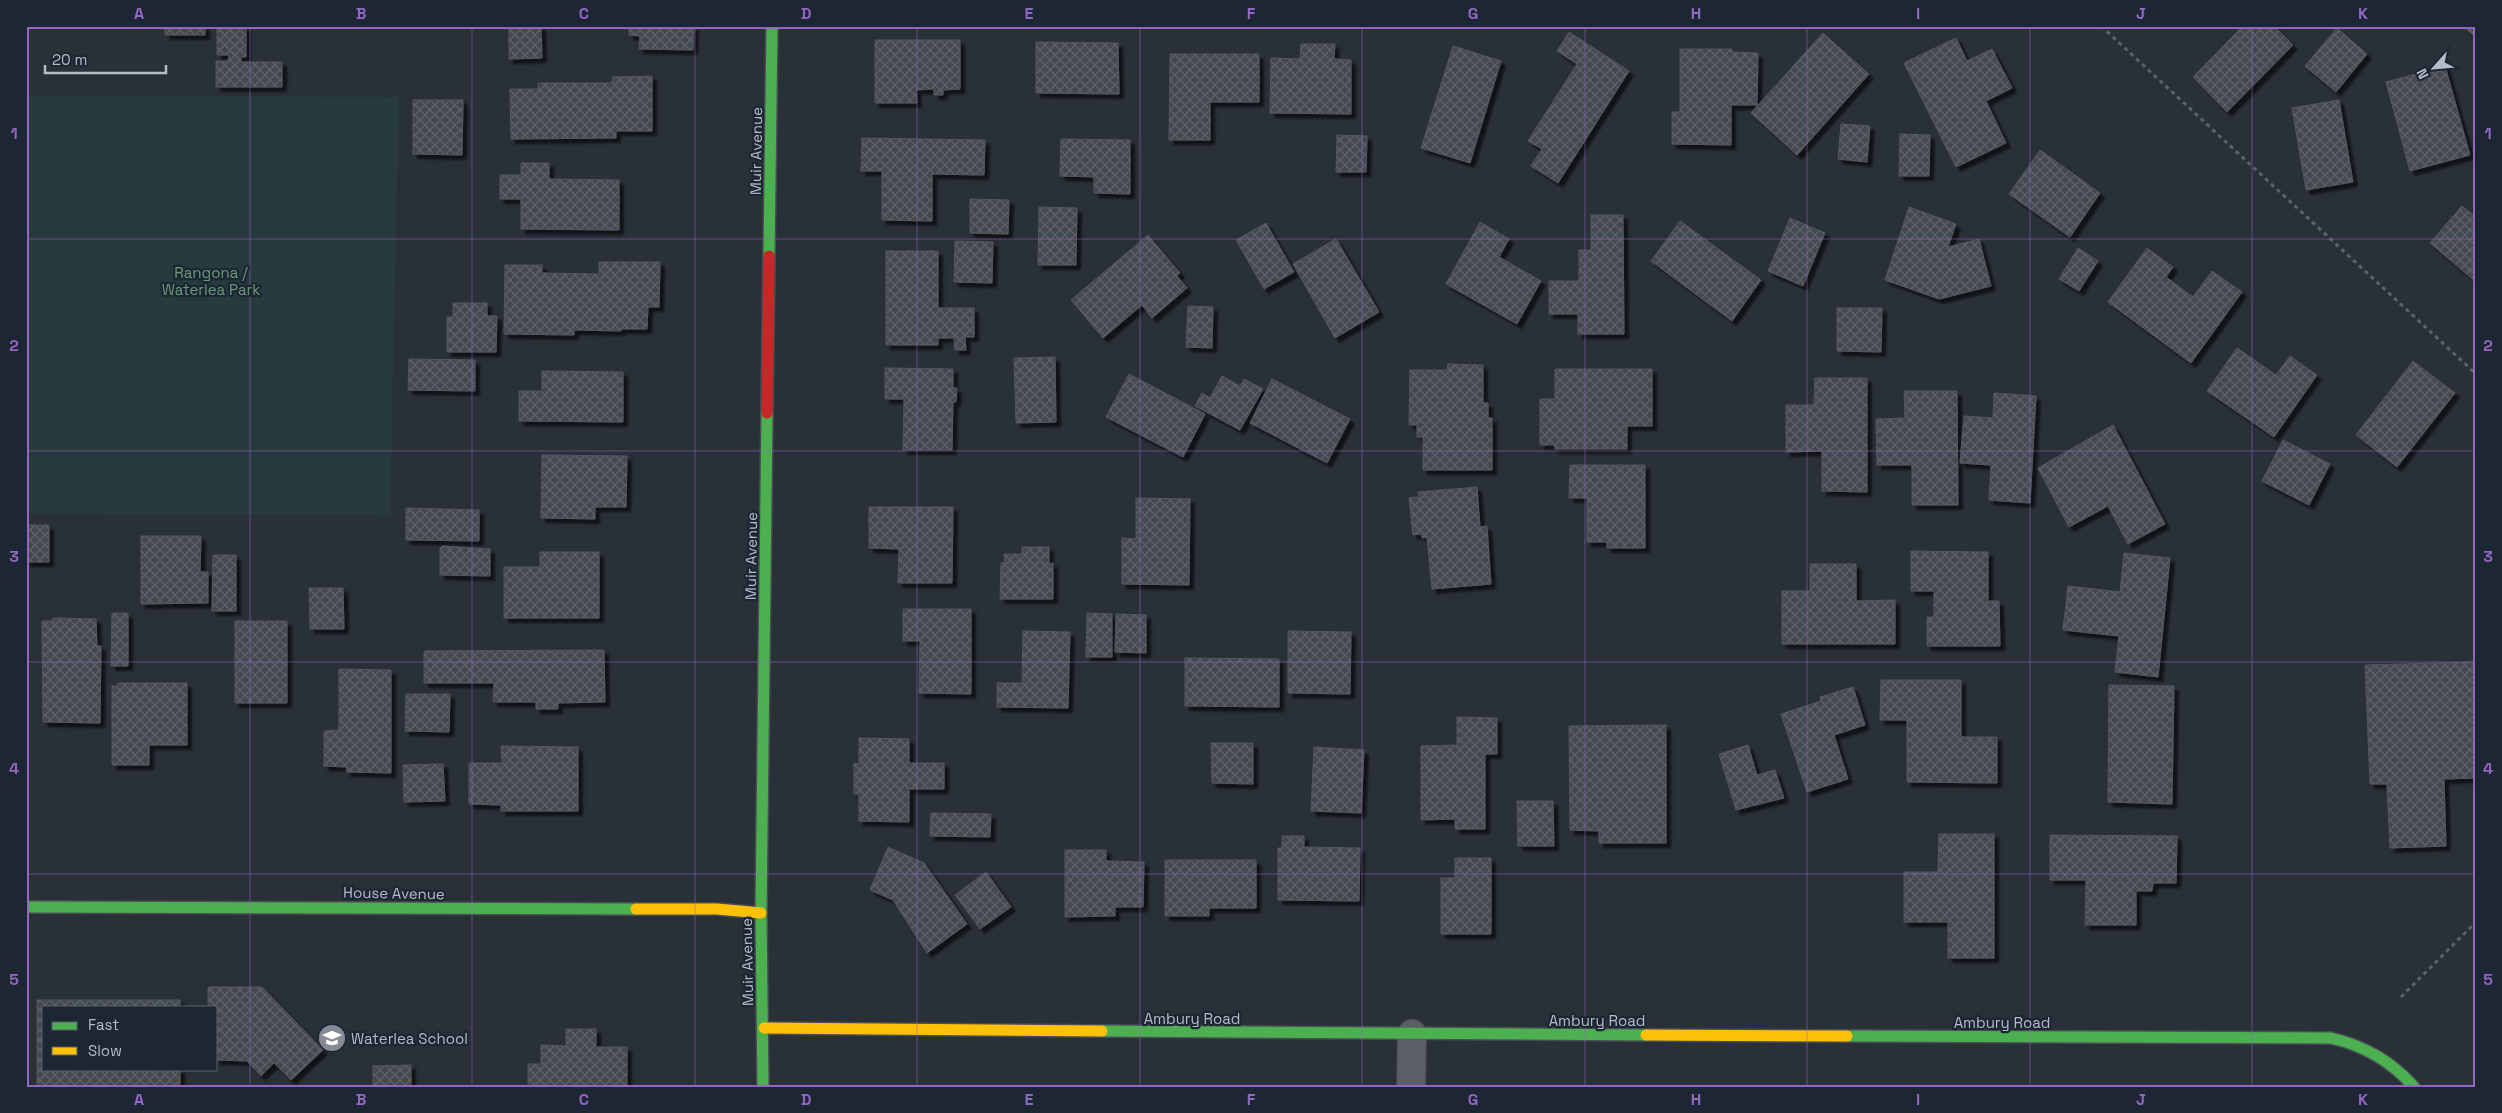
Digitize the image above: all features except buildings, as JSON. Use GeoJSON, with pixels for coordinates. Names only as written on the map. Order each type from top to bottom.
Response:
{"type":"FeatureCollection","features":[{"type":"Feature","properties":{"kind":"street","name":"Muir Avenue"},"geometry":{"type":"LineString","coordinates":[[763,1087],[764,1028],[761,914],[772,26]]}},
{"type":"Feature","properties":{"kind":"street","name":"House Avenue"},"geometry":{"type":"LineString","coordinates":[[26,907],[717,909],[761,914]]}},
{"type":"Feature","properties":{"kind":"street","name":"Ambury Road"},"geometry":{"type":"LineString","coordinates":[[764,1028],[1412,1034],[2331,1038],[2354,1043],[2387,1059],[2414,1087]]}},
{"type":"Feature","properties":{"kind":"street"},"geometry":{"type":"LineString","coordinates":[[1411,1087],[1412,1034]]}},
{"type":"Feature","properties":{"kind":"path"},"geometry":{"type":"LineString","coordinates":[[2101,26],[2476,374]]}},
{"type":"Feature","properties":{"kind":"path"},"geometry":{"type":"LineString","coordinates":[[2400,997],[2476,922]]}},
{"type":"Feature","properties":{"kind":"green space","name":"Rangona / Waterlea Park"},"geometry":{"type":"Polygon","coordinates":[[[26,96],[399,97],[390,515],[26,514],[26,96]]]}},
{"type":"Feature","properties":{"kind":"traffic: fast"},"geometry":{"type":"LineString","coordinates":[[769,256],[772,26]]}},
{"type":"Feature","properties":{"kind":"traffic: fast"},"geometry":{"type":"LineString","coordinates":[[763,1087],[761,913],[767,413]]}},
{"type":"Feature","properties":{"kind":"traffic: fast"},"geometry":{"type":"LineString","coordinates":[[26,907],[636,909]]}},
{"type":"Feature","properties":{"kind":"traffic: fast"},"geometry":{"type":"LineString","coordinates":[[1102,1031],[1646,1035]]}},
{"type":"Feature","properties":{"kind":"traffic: fast"},"geometry":{"type":"LineString","coordinates":[[1847,1036],[2331,1038],[2355,1045],[2377,1056],[2387,1062],[2414,1087]]}},
{"type":"Feature","properties":{"kind":"traffic: slow"},"geometry":{"type":"LineString","coordinates":[[636,909],[717,909],[761,913]]}},
{"type":"Feature","properties":{"kind":"traffic: slow"},"geometry":{"type":"LineString","coordinates":[[764,1028],[1102,1031]]}},
{"type":"Feature","properties":{"kind":"traffic: slow"},"geometry":{"type":"LineString","coordinates":[[1646,1035],[1847,1036]]}},
{"type":"Feature","properties":{"kind":"traffic: jam"},"geometry":{"type":"LineString","coordinates":[[767,413],[769,256]]}},
{"type":"Feature","properties":{"kind":"place","name":"Waterlea School"},"geometry":{"type":"Point","coordinates":[332,1038]}}]}
